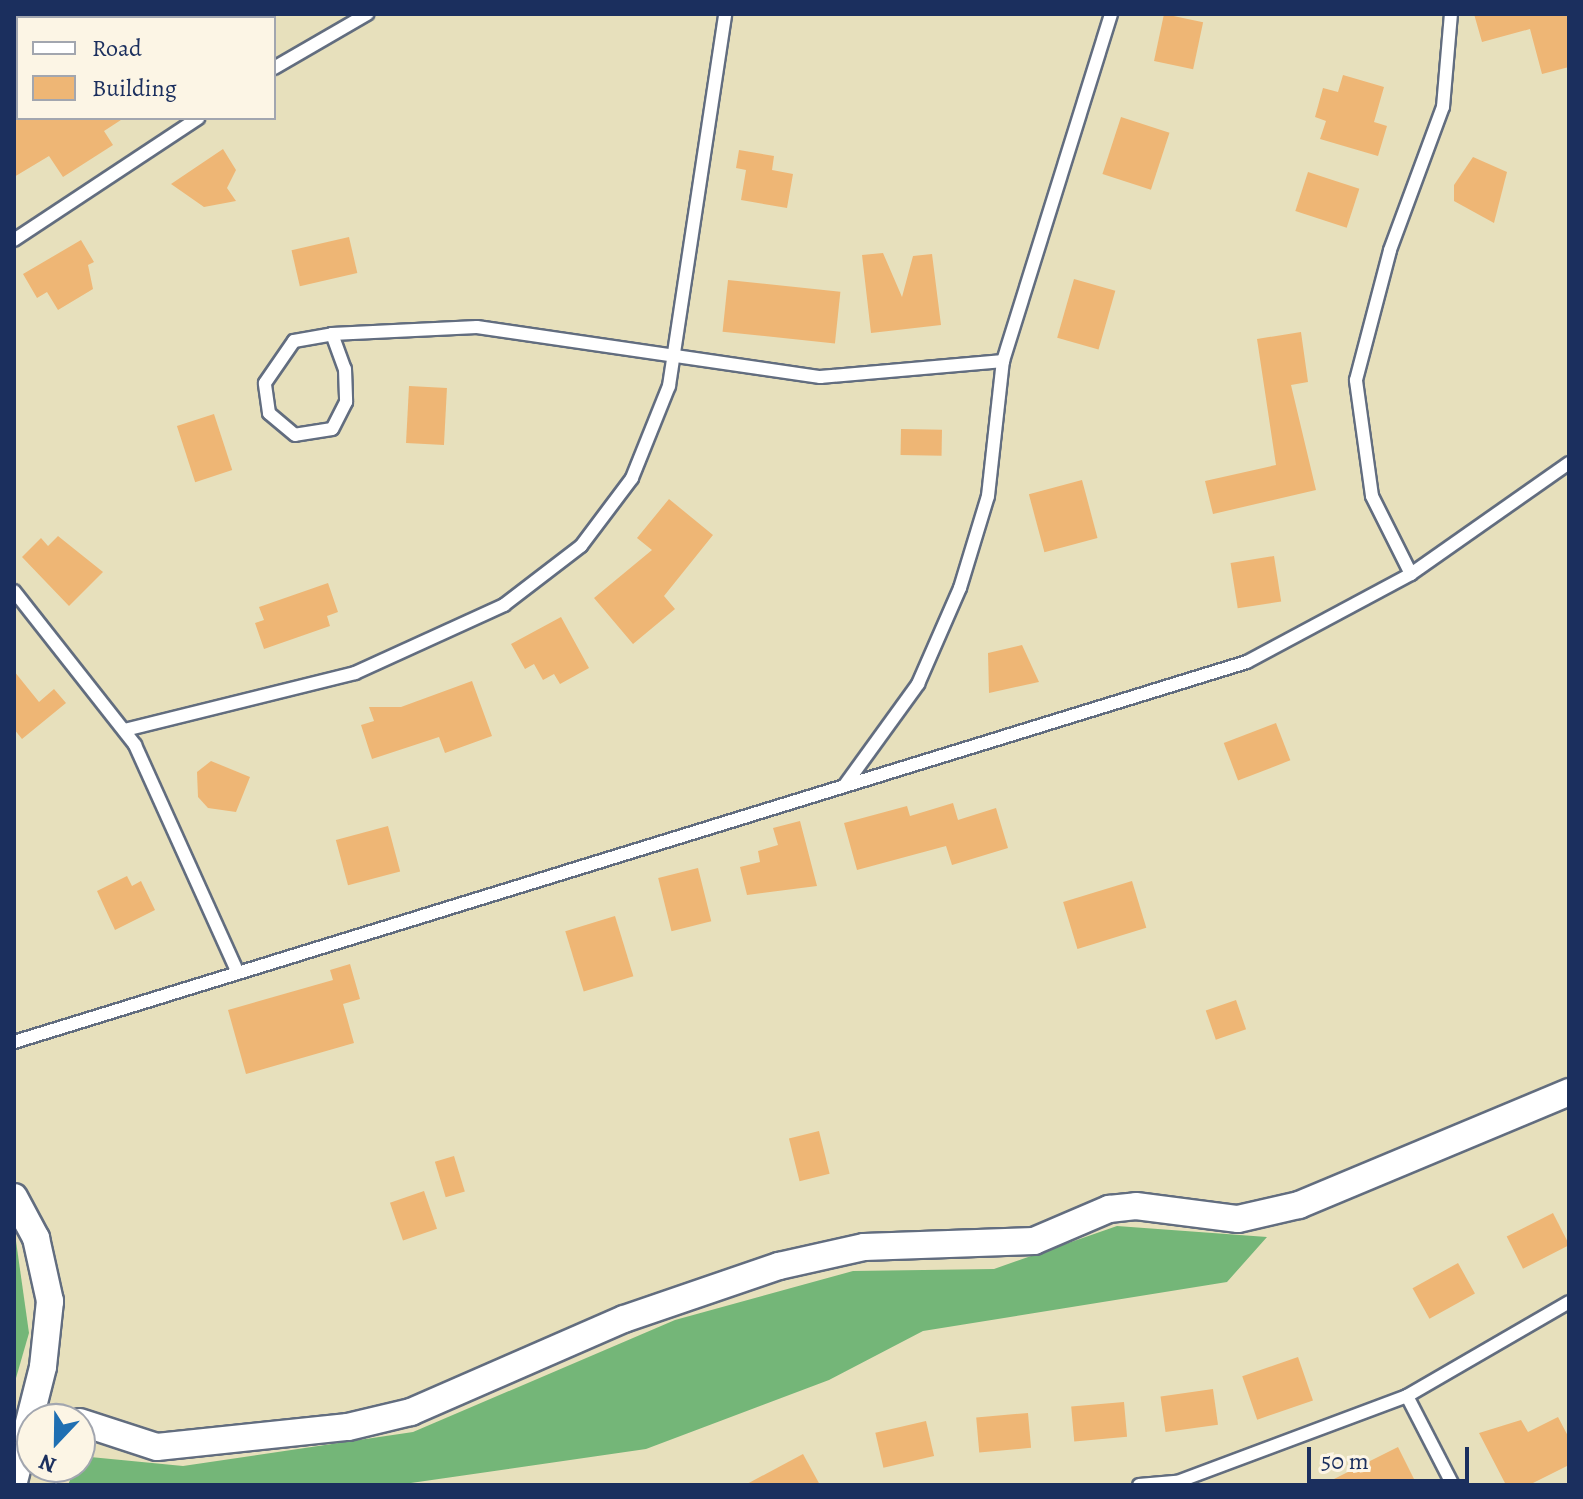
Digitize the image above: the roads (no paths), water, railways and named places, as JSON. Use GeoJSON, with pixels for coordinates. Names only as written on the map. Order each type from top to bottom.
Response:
{"type":"FeatureCollection","features":[{"type":"Feature","properties":{"kind":"street"},"geometry":{"type":"LineString","coordinates":[[96,1427],[157,1447],[348,1427],[411,1412],[624,1319],[779,1266],[864,1247],[1034,1241],[1109,1209],[1136,1206],[1238,1219],[1299,1205],[1569,1092]]}},
{"type":"Feature","properties":{"kind":"street"},"geometry":{"type":"LineString","coordinates":[[14,1197],[36,1238],[50,1301],[34,1403]]}},
{"type":"Feature","properties":{"kind":"lane"},"geometry":{"type":"LineString","coordinates":[[276,67],[367,14]]}},
{"type":"Feature","properties":{"kind":"lane"},"geometry":{"type":"LineString","coordinates":[[125,730],[355,673],[504,605],[581,546],[632,478],[673,360],[725,14]]}},
{"type":"Feature","properties":{"kind":"lane"},"geometry":{"type":"LineString","coordinates":[[845,786],[918,684],[960,588],[988,496],[1003,361],[1111,14]]}},
{"type":"Feature","properties":{"kind":"lane"},"geometry":{"type":"LineString","coordinates":[[1411,574],[1372,496],[1356,380],[1390,250],[1443,107],[1451,14]]}},
{"type":"Feature","properties":{"kind":"lane"},"geometry":{"type":"LineString","coordinates":[[14,240],[195,120]]}},
{"type":"Feature","properties":{"kind":"lane"},"geometry":{"type":"LineString","coordinates":[[332,334],[345,369],[346,402],[332,429],[295,435],[269,413],[265,383],[294,341],[332,334],[477,327],[673,360],[820,377],[1003,361]]}},
{"type":"Feature","properties":{"kind":"lane"},"geometry":{"type":"LineString","coordinates":[[14,1042],[1247,662],[1411,574],[1569,463]]}},
{"type":"Feature","properties":{"kind":"lane"},"geometry":{"type":"LineString","coordinates":[[14,591],[125,730],[238,973]]}},
{"type":"Feature","properties":{"kind":"lane"},"geometry":{"type":"LineString","coordinates":[[1139,1485],[1177,1482],[1407,1396],[1569,1302]]}},
{"type":"Feature","properties":{"kind":"lane"},"geometry":{"type":"LineString","coordinates":[[1407,1396],[1453,1485]]}}]}
